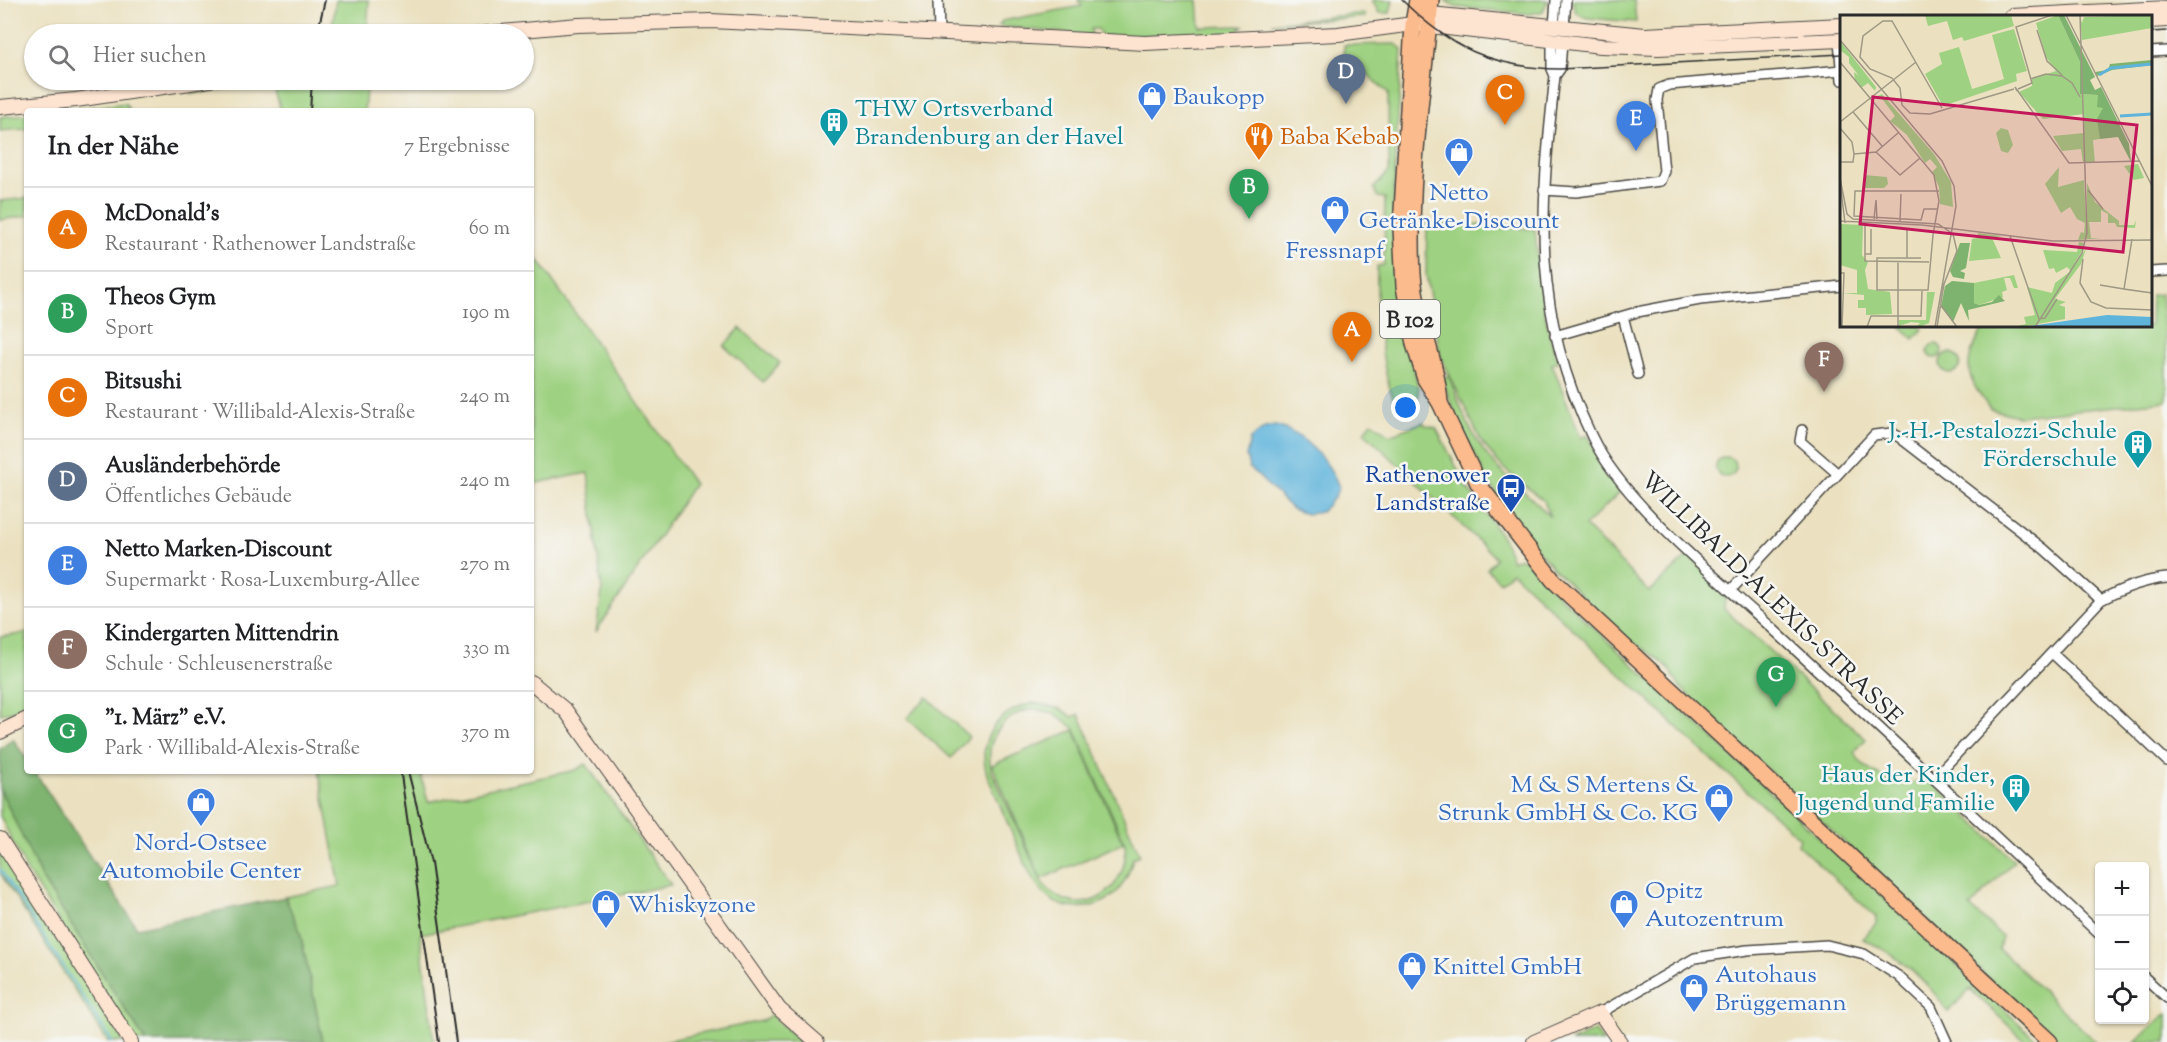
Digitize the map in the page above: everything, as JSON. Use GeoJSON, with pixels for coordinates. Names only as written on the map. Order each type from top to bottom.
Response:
{"type":"FeatureCollection","features":[{"type":"Feature","properties":{"kind":"main road","name":"B 102"},"geometry":{"type":"LineString","coordinates":[[1417,0],[1426,16],[1401,228],[1404,286],[1414,344],[1425,379],[1440,403],[1479,485],[1553,580],[2050,1042]]}},
{"type":"Feature","properties":{"kind":"street"},"geometry":{"type":"LineString","coordinates":[[938,0],[939,32]]}},
{"type":"Feature","properties":{"kind":"street"},"geometry":{"type":"LineString","coordinates":[[1556,0],[1559,27]]}},
{"type":"Feature","properties":{"kind":"street"},"geometry":{"type":"LineString","coordinates":[[1557,42],[1566,0]]}},
{"type":"Feature","properties":{"kind":"street"},"geometry":{"type":"LineString","coordinates":[[2028,15],[2167,8]]}},
{"type":"Feature","properties":{"kind":"street"},"geometry":{"type":"LineString","coordinates":[[534,29],[578,25],[711,21],[1096,41],[1184,42],[1338,34],[1426,16],[1645,35],[1840,25],[1840,40],[1658,48],[1557,42],[1426,16]]}},
{"type":"Feature","properties":{"kind":"street"},"geometry":{"type":"LineString","coordinates":[[2152,21],[2167,20]]}},
{"type":"Feature","properties":{"kind":"street","name":"WILLIBALD-ALEXIS-STRASSE"},"geometry":{"type":"LineString","coordinates":[[1557,42],[1552,69],[1555,76],[1544,190],[1543,259],[1555,336],[1583,418],[1609,465],[1648,511],[2095,929]]}},
{"type":"Feature","properties":{"kind":"street"},"geometry":{"type":"LineString","coordinates":[[2152,52],[2167,51]]}},
{"type":"Feature","properties":{"kind":"street"},"geometry":{"type":"LineString","coordinates":[[1544,190],[1576,192],[1660,182],[1664,171],[1657,100],[1659,89],[1669,85],[1840,70]]}},
{"type":"Feature","properties":{"kind":"street"},"geometry":{"type":"LineString","coordinates":[[0,106],[76,100],[143,90]]}},
{"type":"Feature","properties":{"kind":"street"},"geometry":{"type":"LineString","coordinates":[[2152,272],[2167,271]]}},
{"type":"Feature","properties":{"kind":"street"},"geometry":{"type":"LineString","coordinates":[[1555,336],[1623,316],[1700,300],[1840,286]]}},
{"type":"Feature","properties":{"kind":"street"},"geometry":{"type":"LineString","coordinates":[[1623,316],[1638,374]]}},
{"type":"Feature","properties":{"kind":"street"},"geometry":{"type":"LineString","coordinates":[[1802,430],[1800,441],[1838,474]]}},
{"type":"Feature","properties":{"kind":"street"},"geometry":{"type":"LineString","coordinates":[[1731,590],[1874,435],[1892,433],[2044,549],[2102,600]]}},
{"type":"Feature","properties":{"kind":"street"},"geometry":{"type":"LineString","coordinates":[[1934,778],[2102,600],[2120,589],[2147,580],[2167,578]]}},
{"type":"Feature","properties":{"kind":"street"},"geometry":{"type":"LineString","coordinates":[[2052,653],[2167,761]]}},
{"type":"Feature","properties":{"kind":"street"},"geometry":{"type":"LineString","coordinates":[[534,684],[566,711],[779,1009],[817,1042]]}},
{"type":"Feature","properties":{"kind":"street"},"geometry":{"type":"LineString","coordinates":[[0,724],[24,720]]}},
{"type":"Feature","properties":{"kind":"street"},"geometry":{"type":"LineString","coordinates":[[0,732],[24,720]]}},
{"type":"Feature","properties":{"kind":"street"},"geometry":{"type":"LineString","coordinates":[[0,827],[23,874]]}},
{"type":"Feature","properties":{"kind":"street"},"geometry":{"type":"LineString","coordinates":[[0,839],[131,1042]]}},
{"type":"Feature","properties":{"kind":"street"},"geometry":{"type":"LineString","coordinates":[[1534,1042],[1600,1013],[1672,969],[1695,958],[1747,950],[1827,945],[1864,954],[1899,976],[1930,1007],[1938,1018],[1947,1042]]}},
{"type":"Feature","properties":{"kind":"street"},"geometry":{"type":"LineString","coordinates":[[2149,982],[2167,998]]}},
{"type":"Feature","properties":{"kind":"street"},"geometry":{"type":"LineString","coordinates":[[1600,1013],[1620,1042]]}},
{"type":"Feature","properties":{"kind":"green space"},"geometry":{"type":"Polygon","coordinates":[[[336,0],[369,0],[368,24],[332,24],[336,0]]]}},
{"type":"Feature","properties":{"kind":"green space"},"geometry":{"type":"Polygon","coordinates":[[[1078,0],[1198,0],[1200,27],[1243,26],[1237,32],[1230,34],[1102,37],[1098,29],[1091,29],[1091,36],[999,26],[1002,21],[1082,6],[1078,0]]]}},
{"type":"Feature","properties":{"kind":"green space"},"geometry":{"type":"Polygon","coordinates":[[[1372,0],[1393,0],[1390,13],[1379,13],[1372,0]]]}},
{"type":"Feature","properties":{"kind":"green space"},"geometry":{"type":"Polygon","coordinates":[[[1445,0],[1548,0],[1543,11],[1531,14],[1455,7],[1445,0]]]}},
{"type":"Feature","properties":{"kind":"green space"},"geometry":{"type":"Polygon","coordinates":[[[1572,0],[1634,0],[1636,22],[1587,18],[1576,13],[1572,0]]]}},
{"type":"Feature","properties":{"kind":"green space"},"geometry":{"type":"Polygon","coordinates":[[[1364,13],[1365,17],[1272,23],[1364,13]]]}},
{"type":"Feature","properties":{"kind":"green space"},"geometry":{"type":"Polygon","coordinates":[[[1396,44],[1402,49],[1394,188],[1394,257],[1402,326],[1418,389],[1416,405],[1403,412],[1395,402],[1384,366],[1377,299],[1377,266],[1384,265],[1385,198],[1378,197],[1374,188],[1389,172],[1388,93],[1344,52],[1344,45],[1396,44]]]}},
{"type":"Feature","properties":{"kind":"green space"},"geometry":{"type":"Polygon","coordinates":[[[203,90],[216,90],[191,94],[203,90]]]}},
{"type":"Feature","properties":{"kind":"green space"},"geometry":{"type":"Polygon","coordinates":[[[275,90],[366,90],[364,108],[280,108],[275,90]]]}},
{"type":"Feature","properties":{"kind":"green space"},"geometry":{"type":"Polygon","coordinates":[[[125,103],[128,108],[86,108],[125,103]]]}},
{"type":"Feature","properties":{"kind":"green space"},"geometry":{"type":"Polygon","coordinates":[[[24,114],[24,129],[0,131],[0,117],[24,114]]]}},
{"type":"Feature","properties":{"kind":"green space"},"geometry":{"type":"Polygon","coordinates":[[[24,198],[24,216],[0,220],[0,201],[24,198]]]}},
{"type":"Feature","properties":{"kind":"green space"},"geometry":{"type":"Polygon","coordinates":[[[1427,222],[1535,229],[1545,312],[1558,361],[1552,364],[1581,438],[1587,435],[1623,489],[1585,526],[1649,592],[1688,556],[1726,591],[1724,609],[1866,739],[1854,752],[1860,761],[1877,774],[1897,781],[1930,780],[2014,861],[1970,907],[2002,936],[1999,949],[2096,1042],[2056,1042],[1679,686],[1669,669],[1657,658],[1622,635],[1557,572],[1525,536],[1486,478],[1458,421],[1442,378],[1449,376],[1469,426],[1490,459],[1550,517],[1544,501],[1504,469],[1482,443],[1440,355],[1426,275],[1427,222]]]}},
{"type":"Feature","properties":{"kind":"green space"},"geometry":{"type":"Polygon","coordinates":[[[539,261],[694,484],[596,632],[602,592],[588,473],[534,483],[534,266],[539,261]]]}},
{"type":"Feature","properties":{"kind":"green space"},"geometry":{"type":"Polygon","coordinates":[[[2161,294],[2167,357],[2167,401],[2018,416],[1990,409],[1975,387],[1969,369],[1970,360],[1972,350],[1984,327],[2152,327],[2152,295],[2161,294]]]}},
{"type":"Feature","properties":{"kind":"green space"},"geometry":{"type":"Polygon","coordinates":[[[1901,327],[1923,329],[1914,339],[1901,327]]]}},
{"type":"Feature","properties":{"kind":"green space"},"geometry":{"type":"Polygon","coordinates":[[[740,328],[780,363],[763,382],[724,346],[740,328]]]}},
{"type":"Feature","properties":{"kind":"green space"},"geometry":{"type":"Polygon","coordinates":[[[1935,344],[1940,346],[1942,351],[1940,356],[1935,358],[1930,356],[1928,351],[1930,346],[1935,344]]]}},
{"type":"Feature","properties":{"kind":"green space"},"geometry":{"type":"Polygon","coordinates":[[[1950,353],[1957,356],[1960,363],[1957,370],[1950,373],[1943,370],[1940,363],[1943,356],[1950,353]]]}},
{"type":"Feature","properties":{"kind":"green space"},"geometry":{"type":"Polygon","coordinates":[[[1372,422],[1389,435],[1424,422],[1425,425],[1436,428],[1468,489],[1503,538],[1512,561],[1520,557],[1529,562],[1551,588],[2039,1042],[2026,1042],[1970,989],[1948,1012],[1911,969],[1888,952],[1863,939],[1876,923],[1876,917],[1798,845],[1800,838],[1703,752],[1512,572],[1500,582],[1487,569],[1496,558],[1364,432],[1372,422]]]}},
{"type":"Feature","properties":{"kind":"green space"},"geometry":{"type":"Polygon","coordinates":[[[1726,457],[1733,460],[1736,467],[1733,474],[1726,477],[1719,474],[1716,467],[1719,460],[1726,457]]]}},
{"type":"Feature","properties":{"kind":"green space"},"geometry":{"type":"Polygon","coordinates":[[[24,633],[24,709],[0,714],[0,637],[24,633]]]}},
{"type":"Feature","properties":{"kind":"green space"},"geometry":{"type":"Polygon","coordinates":[[[927,697],[969,737],[951,758],[907,718],[927,697]]]}},
{"type":"Feature","properties":{"kind":"green space"},"geometry":{"type":"Polygon","coordinates":[[[1034,703],[1061,709],[1073,717],[1079,714],[1140,855],[1133,858],[1121,887],[1103,902],[1078,908],[1063,906],[1051,900],[1041,891],[1026,866],[987,775],[984,762],[985,749],[993,728],[1000,719],[1021,707],[1034,703]],[[1034,709],[1023,712],[1004,723],[993,740],[990,761],[992,772],[1043,884],[1057,896],[1071,902],[1086,902],[1099,898],[1119,877],[1124,861],[1125,844],[1074,728],[1054,713],[1034,709]]]}},
{"type":"Feature","properties":{"kind":"green space"},"geometry":{"type":"Polygon","coordinates":[[[1074,730],[1123,843],[1041,879],[992,765],[1074,730]]]}},
{"type":"Feature","properties":{"kind":"green space"},"geometry":{"type":"Polygon","coordinates":[[[13,739],[24,756],[24,774],[36,774],[137,928],[285,897],[300,932],[323,1042],[146,1042],[42,879],[0,789],[0,749],[13,739]]]}},
{"type":"Feature","properties":{"kind":"green space"},"geometry":{"type":"Polygon","coordinates":[[[586,764],[671,885],[420,934],[434,1042],[323,1042],[300,932],[285,897],[340,886],[320,774],[421,774],[428,802],[576,770],[586,764]]]}},
{"type":"Feature","properties":{"kind":"green space"},"geometry":{"type":"Polygon","coordinates":[[[0,789],[42,879],[146,1042],[136,1042],[28,873],[0,816],[0,789]]]}},
{"type":"Feature","properties":{"kind":"green space"},"geometry":{"type":"Polygon","coordinates":[[[0,847],[124,1042],[108,1042],[0,873],[0,847]]]}},
{"type":"Feature","properties":{"kind":"green space"},"geometry":{"type":"Polygon","coordinates":[[[2167,1013],[2167,1042],[2135,1042],[2167,1013]]]}},
{"type":"Feature","properties":{"kind":"green space"},"geometry":{"type":"Polygon","coordinates":[[[771,1015],[800,1042],[660,1042],[762,1021],[771,1015]]]}},
{"type":"Feature","properties":{"kind":"green space"},"geometry":{"type":"Polygon","coordinates":[[[1595,1031],[1603,1042],[1570,1042],[1595,1031]]]}},
{"type":"Feature","properties":{"kind":"water"},"geometry":{"type":"Polygon","coordinates":[[[1276,426],[1305,441],[1322,458],[1335,477],[1339,487],[1334,498],[1321,512],[1306,514],[1292,509],[1249,467],[1246,456],[1250,439],[1265,428],[1276,426]]]}},
{"type":"Feature","properties":{"kind":"waterway"},"geometry":{"type":"LineString","coordinates":[[0,869],[112,1042]]}},
{"type":"Feature","properties":{"kind":"tram line"},"geometry":{"type":"LineString","coordinates":[[1402,0],[1437,30],[1474,52],[1493,59],[1536,68],[1560,69],[1840,54]]}},
{"type":"Feature","properties":{"kind":"tram line"},"geometry":{"type":"LineString","coordinates":[[2152,32],[2167,31]]}},
{"type":"Feature","properties":{"kind":"railway"},"geometry":{"type":"LineString","coordinates":[[319,24],[325,0]]}},
{"type":"Feature","properties":{"kind":"railway"},"geometry":{"type":"LineString","coordinates":[[310,108],[311,90]]}},
{"type":"Feature","properties":{"kind":"railway"},"geometry":{"type":"LineString","coordinates":[[409,774],[431,863],[456,1042]]}},
{"type":"Feature","properties":{"kind":"railway"},"geometry":{"type":"LineString","coordinates":[[401,775],[439,1042]]}},
{"type":"Feature","properties":{"kind":"place","name":"Ausländerbehörde"},"geometry":{"type":"Point","coordinates":[1346,104]}},
{"type":"Feature","properties":{"kind":"place","name":"Baukopp"},"geometry":{"type":"Point","coordinates":[1152,122]}},
{"type":"Feature","properties":{"kind":"place","name":"Bitsushi"},"geometry":{"type":"Point","coordinates":[1505,125]}},
{"type":"Feature","properties":{"kind":"place","name":"THW Ortsverband Brandenburg an der Havel"},"geometry":{"type":"Point","coordinates":[834,148]}},
{"type":"Feature","properties":{"kind":"place","name":"Netto Marken-Discount"},"geometry":{"type":"Point","coordinates":[1636,151]}},
{"type":"Feature","properties":{"kind":"place","name":"Baba Kebab"},"geometry":{"type":"Point","coordinates":[1259,162]}},
{"type":"Feature","properties":{"kind":"place","name":"Netto Getränke-Discount"},"geometry":{"type":"Point","coordinates":[1459,178]}},
{"type":"Feature","properties":{"kind":"place","name":"Theos Gym"},"geometry":{"type":"Point","coordinates":[1249,219]}},
{"type":"Feature","properties":{"kind":"place","name":"Fressnapf"},"geometry":{"type":"Point","coordinates":[1335,236]}},
{"type":"Feature","properties":{"kind":"place","name":"McDonald's"},"geometry":{"type":"Point","coordinates":[1352,362]}},
{"type":"Feature","properties":{"kind":"place","name":"Kindergarten Mittendrin"},"geometry":{"type":"Point","coordinates":[1824,392]}},
{"type":"Feature","properties":{"kind":"place","name":"J.-H.-Pestalozzi-Schule Förderschule"},"geometry":{"type":"Point","coordinates":[2138,470]}},
{"type":"Feature","properties":{"kind":"place","name":"Rathenower Landstraße"},"geometry":{"type":"Point","coordinates":[1511,514]}},
{"type":"Feature","properties":{"kind":"place","name":"\"1. März\" e.V."},"geometry":{"type":"Point","coordinates":[1776,707]}},
{"type":"Feature","properties":{"kind":"place","name":"Haus der Kinder, Jugend und Familie"},"geometry":{"type":"Point","coordinates":[2016,814]}},
{"type":"Feature","properties":{"kind":"place","name":"M & S Mertens & Strunk GmbH & Co. KG"},"geometry":{"type":"Point","coordinates":[1719,824]}},
{"type":"Feature","properties":{"kind":"place","name":"Nord-Ostsee Automobile Center"},"geometry":{"type":"Point","coordinates":[201,828]}},
{"type":"Feature","properties":{"kind":"place","name":"Whiskyzone"},"geometry":{"type":"Point","coordinates":[606,930]}},
{"type":"Feature","properties":{"kind":"place","name":"Opitz Autozentrum"},"geometry":{"type":"Point","coordinates":[1624,930]}},
{"type":"Feature","properties":{"kind":"place","name":"Knittel GmbH"},"geometry":{"type":"Point","coordinates":[1412,992]}},
{"type":"Feature","properties":{"kind":"place","name":"Autohaus Brüggemann"},"geometry":{"type":"Point","coordinates":[1694,1014]}}]}
